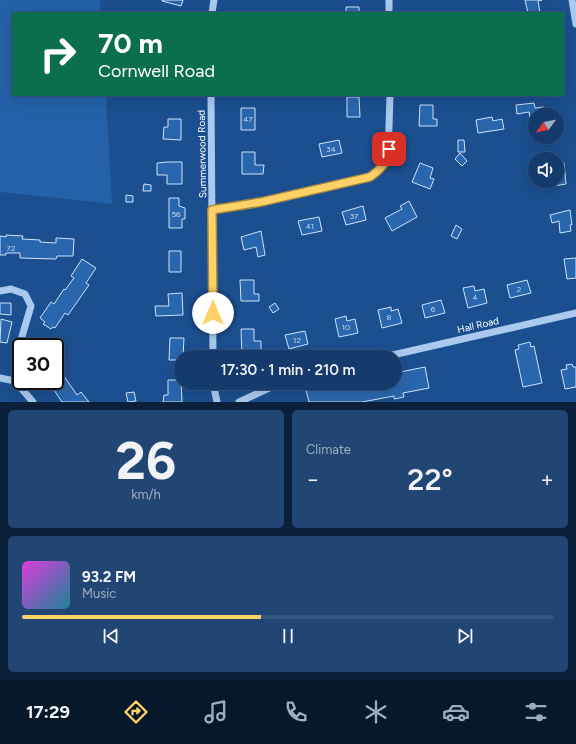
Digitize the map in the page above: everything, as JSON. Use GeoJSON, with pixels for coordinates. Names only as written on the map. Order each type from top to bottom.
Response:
{"type":"FeatureCollection","features":[{"type":"Feature","properties":{"kind":"street"},"geometry":{"type":"LineString","coordinates":[[212,12],[214,0]]}},
{"type":"Feature","properties":{"kind":"street"},"geometry":{"type":"LineString","coordinates":[[389,0],[389,12]]}},
{"type":"Feature","properties":{"kind":"street"},"geometry":{"type":"LineString","coordinates":[[572,0],[576,24]]}},
{"type":"Feature","properties":{"kind":"street","name":"Summerwood Road"},"geometry":{"type":"LineString","coordinates":[[211,96],[213,350]]}},
{"type":"Feature","properties":{"kind":"street"},"geometry":{"type":"LineString","coordinates":[[212,210],[261,202],[370,177],[380,170],[388,158],[390,96]]}},
{"type":"Feature","properties":{"kind":"street"},"geometry":{"type":"LineString","coordinates":[[0,291],[11,289],[24,294],[31,306],[22,338]]}},
{"type":"Feature","properties":{"kind":"street","name":"Hall Road"},"geometry":{"type":"LineString","coordinates":[[402,353],[576,313]]}},
{"type":"Feature","properties":{"kind":"street"},"geometry":{"type":"LineString","coordinates":[[0,378],[12,380]]}},
{"type":"Feature","properties":{"kind":"street"},"geometry":{"type":"LineString","coordinates":[[23,390],[33,402]]}},
{"type":"Feature","properties":{"kind":"street"},"geometry":{"type":"LineString","coordinates":[[214,390],[217,402]]}},
{"type":"Feature","properties":{"kind":"street"},"geometry":{"type":"LineString","coordinates":[[239,402],[265,390]]}},
{"type":"Feature","properties":{"kind":"shaded area"},"geometry":{"type":"Polygon","coordinates":[[[0,0],[100,0],[101,12],[12,12],[12,96],[106,96],[112,204],[0,192],[0,0]]]}},
{"type":"Feature","properties":{"kind":"building"},"geometry":{"type":"Polygon","coordinates":[[[162,0],[183,0],[181,6],[162,0]]]}},
{"type":"Feature","properties":{"kind":"building"},"geometry":{"type":"Polygon","coordinates":[[[525,0],[542,0],[538,1],[540,12],[528,12],[525,0]]]}},
{"type":"Feature","properties":{"kind":"building"},"geometry":{"type":"Polygon","coordinates":[[[346,7],[359,7],[359,12],[346,12],[346,7]]]}},
{"type":"Feature","properties":{"kind":"building"},"geometry":{"type":"Polygon","coordinates":[[[347,97],[359,97],[360,117],[347,117],[347,97]]]}},
{"type":"Feature","properties":{"kind":"building"},"geometry":{"type":"Polygon","coordinates":[[[534,103],[535,108],[528,108],[528,112],[517,114],[516,105],[534,103]]]}},
{"type":"Feature","properties":{"kind":"building"},"geometry":{"type":"Polygon","coordinates":[[[420,105],[433,105],[433,119],[437,119],[437,126],[419,126],[420,105]]]}},
{"type":"Feature","properties":{"kind":"building"},"geometry":{"type":"Polygon","coordinates":[[[241,108],[255,108],[255,130],[241,130],[241,108]]]}},
{"type":"Feature","properties":{"kind":"building"},"geometry":{"type":"Polygon","coordinates":[[[492,117],[493,121],[502,119],[504,129],[478,133],[476,120],[492,117]]]}},
{"type":"Feature","properties":{"kind":"building"},"geometry":{"type":"Polygon","coordinates":[[[168,119],[181,119],[181,140],[163,139],[164,127],[168,127],[168,119]]]}},
{"type":"Feature","properties":{"kind":"building"},"geometry":{"type":"Polygon","coordinates":[[[339,140],[342,153],[322,157],[319,144],[339,140]]]}},
{"type":"Feature","properties":{"kind":"building"},"geometry":{"type":"Polygon","coordinates":[[[458,140],[464,140],[465,152],[458,152],[458,140]]]}},
{"type":"Feature","properties":{"kind":"building"},"geometry":{"type":"Polygon","coordinates":[[[242,152],[255,152],[255,165],[264,165],[263,174],[242,174],[242,152]]]}},
{"type":"Feature","properties":{"kind":"building"},"geometry":{"type":"Polygon","coordinates":[[[460,153],[467,161],[462,166],[455,159],[460,153]]]}},
{"type":"Feature","properties":{"kind":"building"},"geometry":{"type":"Polygon","coordinates":[[[182,162],[182,184],[167,184],[167,175],[157,175],[157,163],[182,162]]]}},
{"type":"Feature","properties":{"kind":"building"},"geometry":{"type":"Polygon","coordinates":[[[420,163],[433,168],[430,178],[434,179],[430,189],[412,182],[420,163]]]}},
{"type":"Feature","properties":{"kind":"building"},"geometry":{"type":"Polygon","coordinates":[[[564,163],[566,184],[564,184],[564,163]]]}},
{"type":"Feature","properties":{"kind":"building"},"geometry":{"type":"Polygon","coordinates":[[[144,184],[151,185],[151,191],[143,191],[144,184]]]}},
{"type":"Feature","properties":{"kind":"building"},"geometry":{"type":"Polygon","coordinates":[[[126,195],[133,196],[133,202],[126,202],[126,195]]]}},
{"type":"Feature","properties":{"kind":"building"},"geometry":{"type":"Polygon","coordinates":[[[169,198],[179,198],[179,206],[185,208],[185,219],[182,219],[182,228],[169,228],[169,198]]]}},
{"type":"Feature","properties":{"kind":"building"},"geometry":{"type":"Polygon","coordinates":[[[409,201],[417,217],[392,231],[385,218],[402,209],[400,206],[409,201]]]}},
{"type":"Feature","properties":{"kind":"building"},"geometry":{"type":"Polygon","coordinates":[[[363,206],[366,220],[346,225],[342,212],[363,206]]]}},
{"type":"Feature","properties":{"kind":"building"},"geometry":{"type":"Polygon","coordinates":[[[570,210],[572,225],[570,225],[571,231],[560,233],[559,221],[552,223],[550,215],[570,210]]]}},
{"type":"Feature","properties":{"kind":"building"},"geometry":{"type":"Polygon","coordinates":[[[319,217],[322,231],[302,235],[298,221],[319,217]]]}},
{"type":"Feature","properties":{"kind":"building"},"geometry":{"type":"Polygon","coordinates":[[[456,225],[462,229],[457,239],[451,236],[456,225]]]}},
{"type":"Feature","properties":{"kind":"building"},"geometry":{"type":"Polygon","coordinates":[[[261,231],[265,255],[258,257],[256,247],[244,250],[241,237],[261,231]]]}},
{"type":"Feature","properties":{"kind":"building"},"geometry":{"type":"Polygon","coordinates":[[[6,235],[23,236],[22,239],[56,243],[56,238],[74,239],[73,256],[57,256],[56,259],[20,258],[20,253],[6,253],[6,255],[0,255],[0,236],[6,237],[6,235]]]}},
{"type":"Feature","properties":{"kind":"building"},"geometry":{"type":"Polygon","coordinates":[[[169,251],[181,251],[181,272],[169,272],[169,251]]]}},
{"type":"Feature","properties":{"kind":"building"},"geometry":{"type":"Polygon","coordinates":[[[576,258],[576,278],[567,279],[564,259],[576,258]]]}},
{"type":"Feature","properties":{"kind":"building"},"geometry":{"type":"Polygon","coordinates":[[[82,259],[96,268],[86,283],[89,285],[68,315],[65,313],[55,328],[53,327],[51,329],[43,324],[45,322],[40,318],[51,302],[54,304],[64,289],[65,290],[74,278],[71,276],[82,259]]]}},
{"type":"Feature","properties":{"kind":"building"},"geometry":{"type":"Polygon","coordinates":[[[240,280],[254,280],[254,294],[259,294],[259,301],[241,301],[240,280]]]}},
{"type":"Feature","properties":{"kind":"building"},"geometry":{"type":"Polygon","coordinates":[[[527,280],[531,293],[510,298],[507,285],[527,280]]]}},
{"type":"Feature","properties":{"kind":"building"},"geometry":{"type":"Polygon","coordinates":[[[474,286],[475,291],[484,289],[487,303],[468,308],[463,288],[474,286]]]}},
{"type":"Feature","properties":{"kind":"building"},"geometry":{"type":"Polygon","coordinates":[[[182,293],[183,315],[156,316],[155,306],[169,306],[168,294],[182,293]]]}},
{"type":"Feature","properties":{"kind":"building"},"geometry":{"type":"Polygon","coordinates":[[[441,300],[445,313],[425,318],[422,305],[441,300]]]}},
{"type":"Feature","properties":{"kind":"building"},"geometry":{"type":"Polygon","coordinates":[[[0,303],[11,303],[11,315],[0,314],[0,303]]]}},
{"type":"Feature","properties":{"kind":"building"},"geometry":{"type":"Polygon","coordinates":[[[275,303],[279,309],[273,313],[269,307],[275,303]]]}},
{"type":"Feature","properties":{"kind":"building"},"geometry":{"type":"Polygon","coordinates":[[[391,307],[391,311],[398,309],[402,323],[382,328],[378,310],[391,307]]]}},
{"type":"Feature","properties":{"kind":"building"},"geometry":{"type":"Polygon","coordinates":[[[346,316],[347,321],[355,319],[358,333],[339,337],[335,319],[346,316]]]}},
{"type":"Feature","properties":{"kind":"building"},"geometry":{"type":"Polygon","coordinates":[[[1,319],[12,322],[7,343],[0,342],[1,319]]]}},
{"type":"Feature","properties":{"kind":"building"},"geometry":{"type":"Polygon","coordinates":[[[241,329],[254,329],[254,341],[261,341],[261,350],[242,350],[241,329]]]}},
{"type":"Feature","properties":{"kind":"building"},"geometry":{"type":"Polygon","coordinates":[[[305,331],[308,344],[289,349],[285,335],[305,331]]]}},
{"type":"Feature","properties":{"kind":"building"},"geometry":{"type":"Polygon","coordinates":[[[170,338],[184,338],[183,350],[174,350],[174,360],[169,360],[170,338]]]}},
{"type":"Feature","properties":{"kind":"building"},"geometry":{"type":"Polygon","coordinates":[[[530,342],[531,347],[534,346],[542,383],[523,387],[515,350],[519,349],[518,345],[530,342]]]}},
{"type":"Feature","properties":{"kind":"building"},"geometry":{"type":"Polygon","coordinates":[[[572,364],[573,367],[576,367],[576,387],[565,389],[561,370],[567,369],[566,365],[572,364]]]}},
{"type":"Feature","properties":{"kind":"building"},"geometry":{"type":"Polygon","coordinates":[[[425,367],[429,388],[403,393],[404,397],[394,399],[394,396],[362,402],[309,402],[306,390],[402,390],[402,372],[425,367]]]}},
{"type":"Feature","properties":{"kind":"building"},"geometry":{"type":"Polygon","coordinates":[[[64,376],[77,395],[81,392],[89,402],[62,402],[54,390],[64,390],[64,376]]]}},
{"type":"Feature","properties":{"kind":"building"},"geometry":{"type":"Polygon","coordinates":[[[168,380],[174,380],[174,390],[181,390],[182,402],[163,402],[164,395],[168,395],[168,380]]]}},
{"type":"Feature","properties":{"kind":"building"},"geometry":{"type":"Polygon","coordinates":[[[134,392],[136,401],[128,402],[126,393],[134,392]]]}},
{"type":"Feature","properties":{"kind":"route"},"geometry":{"type":"LineString","coordinates":[[213,313],[212,210],[261,202],[370,177],[380,170],[388,158],[389,149]]}}]}
